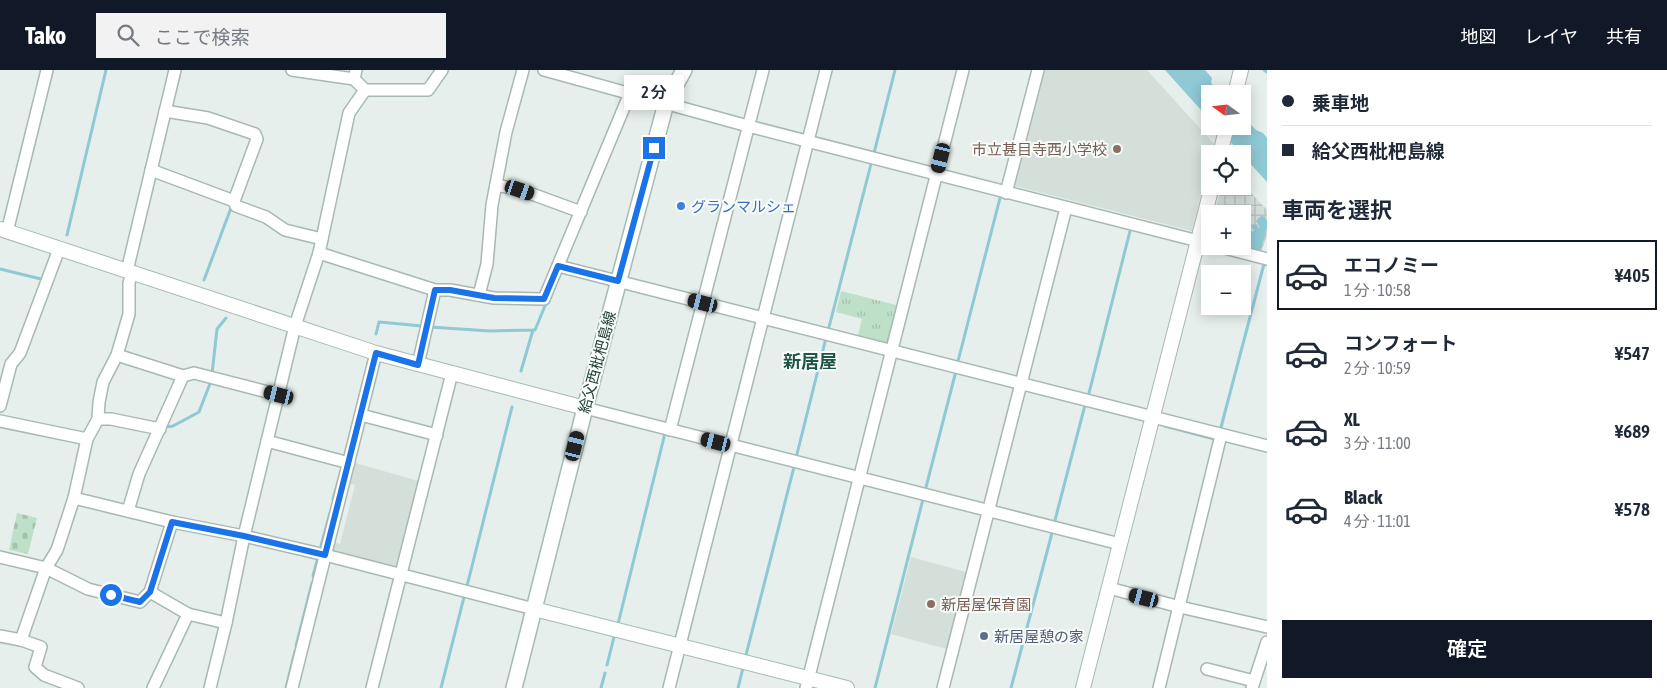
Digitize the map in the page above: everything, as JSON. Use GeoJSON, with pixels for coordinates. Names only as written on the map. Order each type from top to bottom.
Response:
{"type":"FeatureCollection","features":[{"type":"Feature","properties":{"kind":"main road","name":"給父西枇杷島線"},"geometry":{"type":"LineString","coordinates":[[514,688],[585,408],[666,103],[684,70]]}},
{"type":"Feature","properties":{"kind":"street"},"geometry":{"type":"LineString","coordinates":[[47,70],[4,230],[376,353],[418,365],[988,512],[1120,544]]}},
{"type":"Feature","properties":{"kind":"street"},"geometry":{"type":"LineString","coordinates":[[21,640],[46,568],[57,550],[74,498],[87,440],[98,419],[103,382],[117,355],[129,314],[130,272],[151,170],[175,70]]}},
{"type":"Feature","properties":{"kind":"street"},"geometry":{"type":"LineString","coordinates":[[292,70],[355,74],[365,90]]}},
{"type":"Feature","properties":{"kind":"street"},"geometry":{"type":"LineString","coordinates":[[365,90],[428,90],[442,70]]}},
{"type":"Feature","properties":{"kind":"street"},"geometry":{"type":"LineString","coordinates":[[479,295],[487,264],[492,205],[506,132],[524,70]]}},
{"type":"Feature","properties":{"kind":"street"},"geometry":{"type":"LineString","coordinates":[[544,70],[589,76],[630,93],[748,126],[1201,242]]}},
{"type":"Feature","properties":{"kind":"street"},"geometry":{"type":"LineString","coordinates":[[670,430],[763,70]]}},
{"type":"Feature","properties":{"kind":"street"},"geometry":{"type":"LineString","coordinates":[[669,688],[826,70]]}},
{"type":"Feature","properties":{"kind":"street"},"geometry":{"type":"LineString","coordinates":[[807,683],[964,70]]}},
{"type":"Feature","properties":{"kind":"street"},"geometry":{"type":"LineString","coordinates":[[1006,193],[1038,70]]}},
{"type":"Feature","properties":{"kind":"street"},"geometry":{"type":"LineString","coordinates":[[1237,85],[1241,70]]}},
{"type":"Feature","properties":{"kind":"street"},"geometry":{"type":"LineString","coordinates":[[210,688],[267,441],[296,326],[319,253],[349,113],[365,90]]}},
{"type":"Feature","properties":{"kind":"street"},"geometry":{"type":"LineString","coordinates":[[319,253],[435,290],[450,290],[494,298],[544,299],[630,93]]}},
{"type":"Feature","properties":{"kind":"street"},"geometry":{"type":"LineString","coordinates":[[165,111],[208,118],[254,134],[257,140],[234,201]]}},
{"type":"Feature","properties":{"kind":"street"},"geometry":{"type":"LineString","coordinates":[[151,170],[234,201],[236,206],[266,217],[285,230],[322,239]]}},
{"type":"Feature","properties":{"kind":"street"},"geometry":{"type":"LineString","coordinates":[[496,185],[520,190],[580,212]]}},
{"type":"Feature","properties":{"kind":"street"},"geometry":{"type":"LineString","coordinates":[[943,688],[1066,208]]}},
{"type":"Feature","properties":{"kind":"street"},"geometry":{"type":"LineString","coordinates":[[0,406],[11,364],[20,353],[59,249]]}},
{"type":"Feature","properties":{"kind":"street"},"geometry":{"type":"LineString","coordinates":[[1083,688],[1153,417],[1201,253]]}},
{"type":"Feature","properties":{"kind":"street"},"geometry":{"type":"LineString","coordinates":[[1251,255],[1267,259]]}},
{"type":"Feature","properties":{"kind":"street"},"geometry":{"type":"LineString","coordinates":[[558,266],[1267,446]]}},
{"type":"Feature","properties":{"kind":"street"},"geometry":{"type":"LineString","coordinates":[[418,365],[435,290]]}},
{"type":"Feature","properties":{"kind":"street"},"geometry":{"type":"LineString","coordinates":[[292,688],[376,353]]}},
{"type":"Feature","properties":{"kind":"street"},"geometry":{"type":"LineString","coordinates":[[117,355],[183,376],[194,373],[279,395]]}},
{"type":"Feature","properties":{"kind":"street"},"geometry":{"type":"LineString","coordinates":[[372,688],[452,374]]}},
{"type":"Feature","properties":{"kind":"street"},"geometry":{"type":"LineString","coordinates":[[128,511],[139,474],[183,376]]}},
{"type":"Feature","properties":{"kind":"street"},"geometry":{"type":"LineString","coordinates":[[361,415],[436,435]]}},
{"type":"Feature","properties":{"kind":"street"},"geometry":{"type":"LineString","coordinates":[[98,419],[111,419],[160,429]]}},
{"type":"Feature","properties":{"kind":"street"},"geometry":{"type":"LineString","coordinates":[[0,422],[87,440]]}},
{"type":"Feature","properties":{"kind":"street"},"geometry":{"type":"LineString","coordinates":[[1159,688],[1221,435]]}},
{"type":"Feature","properties":{"kind":"street"},"geometry":{"type":"LineString","coordinates":[[267,441],[349,462]]}},
{"type":"Feature","properties":{"kind":"street"},"geometry":{"type":"LineString","coordinates":[[74,498],[401,574],[680,646],[807,683],[847,688]]}},
{"type":"Feature","properties":{"kind":"street"},"geometry":{"type":"LineString","coordinates":[[0,557],[46,568],[88,589],[140,602],[150,592],[172,522]]}},
{"type":"Feature","properties":{"kind":"street"},"geometry":{"type":"LineString","coordinates":[[1109,588],[1267,627]]}},
{"type":"Feature","properties":{"kind":"street"},"geometry":{"type":"LineString","coordinates":[[150,592],[188,614],[226,623]]}},
{"type":"Feature","properties":{"kind":"street"},"geometry":{"type":"LineString","coordinates":[[153,688],[188,614]]}},
{"type":"Feature","properties":{"kind":"street"},"geometry":{"type":"LineString","coordinates":[[0,636],[21,640],[41,647],[35,667],[44,675],[78,688]]}},
{"type":"Feature","properties":{"kind":"street"},"geometry":{"type":"LineString","coordinates":[[1207,669],[1253,685],[1267,642]]}},
{"type":"Feature","properties":{"kind":"shaded area","name":"市立甚目寺西小学校"},"geometry":{"type":"Polygon","coordinates":[[[1042,70],[1147,70],[1201,130],[1201,135],[1206,135],[1214,144],[1201,145],[1201,195],[1192,231],[1011,185],[1042,70]]]}},
{"type":"Feature","properties":{"kind":"shaded area"},"geometry":{"type":"Polygon","coordinates":[[[1251,193],[1267,210],[1267,234],[1261,254],[1251,250],[1251,205],[1217,205],[1219,195],[1251,195],[1251,193]]]}},
{"type":"Feature","properties":{"kind":"shaded area"},"geometry":{"type":"Polygon","coordinates":[[[352,462],[422,482],[400,565],[395,569],[333,553],[330,547],[331,542],[340,544],[355,485],[347,483],[352,462]]]}},
{"type":"Feature","properties":{"kind":"shaded area","name":"新居屋保育園"},"geometry":{"type":"Polygon","coordinates":[[[911,557],[970,573],[950,650],[891,634],[911,557]]]}},
{"type":"Feature","properties":{"kind":"green space"},"geometry":{"type":"Polygon","coordinates":[[[841,291],[900,306],[889,348],[857,339],[862,319],[836,312],[841,291]]]}},
{"type":"Feature","properties":{"kind":"green space"},"geometry":{"type":"Polygon","coordinates":[[[17,513],[37,518],[28,554],[9,550],[17,513]]]}},
{"type":"Feature","properties":{"kind":"water"},"geometry":{"type":"Polygon","coordinates":[[[1165,70],[1205,70],[1212,78],[1211,83],[1213,85],[1201,85],[1201,110],[1165,70]]]}},
{"type":"Feature","properties":{"kind":"water"},"geometry":{"type":"Polygon","coordinates":[[[1251,125],[1256,130],[1263,133],[1267,138],[1267,182],[1251,164],[1251,145],[1233,145],[1224,135],[1251,135],[1251,125]]]}},
{"type":"Feature","properties":{"kind":"water"},"geometry":{"type":"Polygon","coordinates":[[[1262,215],[1267,220],[1267,228],[1261,250],[1256,251],[1251,250],[1251,230],[1253,232],[1254,230],[1251,227],[1255,224],[1259,228],[1260,226],[1256,221],[1262,215]]]}},
{"type":"Feature","properties":{"kind":"waterway"},"geometry":{"type":"LineString","coordinates":[[67,235],[106,70]]}},
{"type":"Feature","properties":{"kind":"waterway"},"geometry":{"type":"LineString","coordinates":[[874,153],[895,70]]}},
{"type":"Feature","properties":{"kind":"waterway"},"geometry":{"type":"LineString","coordinates":[[828,331],[871,164]]}},
{"type":"Feature","properties":{"kind":"waterway"},"geometry":{"type":"LineString","coordinates":[[957,365],[1000,198]]}},
{"type":"Feature","properties":{"kind":"waterway"},"geometry":{"type":"LineString","coordinates":[[204,280],[231,208]]}},
{"type":"Feature","properties":{"kind":"waterway"},"geometry":{"type":"LineString","coordinates":[[1088,397],[1130,231]]}},
{"type":"Feature","properties":{"kind":"waterway"},"geometry":{"type":"LineString","coordinates":[[1220,431],[1264,264]]}},
{"type":"Feature","properties":{"kind":"waterway"},"geometry":{"type":"LineString","coordinates":[[0,269],[45,280]]}},
{"type":"Feature","properties":{"kind":"waterway"},"geometry":{"type":"LineString","coordinates":[[430,327],[490,331],[535,330],[547,301]]}},
{"type":"Feature","properties":{"kind":"waterway"},"geometry":{"type":"LineString","coordinates":[[212,374],[217,329],[226,318]]}},
{"type":"Feature","properties":{"kind":"waterway"},"geometry":{"type":"LineString","coordinates":[[376,334],[379,322],[422,326]]}},
{"type":"Feature","properties":{"kind":"waterway"},"geometry":{"type":"LineString","coordinates":[[521,371],[533,330]]}},
{"type":"Feature","properties":{"kind":"waterway"},"geometry":{"type":"LineString","coordinates":[[796,458],[826,338]]}},
{"type":"Feature","properties":{"kind":"waterway"},"geometry":{"type":"LineString","coordinates":[[925,491],[956,371]]}},
{"type":"Feature","properties":{"kind":"waterway"},"geometry":{"type":"LineString","coordinates":[[166,427],[173,426],[199,412],[211,381]]}},
{"type":"Feature","properties":{"kind":"waterway"},"geometry":{"type":"LineString","coordinates":[[1054,524],[1085,405]]}},
{"type":"Feature","properties":{"kind":"waterway"},"geometry":{"type":"LineString","coordinates":[[467,586],[512,407]]}},
{"type":"Feature","properties":{"kind":"waterway"},"geometry":{"type":"LineString","coordinates":[[1165,426],[1218,440]]}},
{"type":"Feature","properties":{"kind":"waterway"},"geometry":{"type":"LineString","coordinates":[[618,624],[665,433]]}},
{"type":"Feature","properties":{"kind":"waterway"},"geometry":{"type":"LineString","coordinates":[[746,655],[794,467]]}},
{"type":"Feature","properties":{"kind":"waterway"},"geometry":{"type":"LineString","coordinates":[[333,499],[338,482]]}},
{"type":"Feature","properties":{"kind":"waterway"},"geometry":{"type":"LineString","coordinates":[[875,688],[923,499]]}},
{"type":"Feature","properties":{"kind":"waterway"},"geometry":{"type":"LineString","coordinates":[[321,546],[330,513]]}},
{"type":"Feature","properties":{"kind":"waterway"},"geometry":{"type":"LineString","coordinates":[[1011,688],[1052,533]]}},
{"type":"Feature","properties":{"kind":"waterway"},"geometry":{"type":"LineString","coordinates":[[313,576],[317,561]]}},
{"type":"Feature","properties":{"kind":"waterway"},"geometry":{"type":"LineString","coordinates":[[296,646],[312,583]]}},
{"type":"Feature","properties":{"kind":"waterway"},"geometry":{"type":"LineString","coordinates":[[441,688],[464,597]]}},
{"type":"Feature","properties":{"kind":"waterway"},"geometry":{"type":"LineString","coordinates":[[607,665],[614,637]]}},
{"type":"Feature","properties":{"kind":"waterway"},"geometry":{"type":"LineString","coordinates":[[286,688],[295,651]]}},
{"type":"Feature","properties":{"kind":"waterway"},"geometry":{"type":"LineString","coordinates":[[738,688],[743,668]]}},
{"type":"Feature","properties":{"kind":"waterway"},"geometry":{"type":"LineString","coordinates":[[601,688],[605,673]]}},
{"type":"Feature","properties":{"kind":"place","name":"市立甚目寺西小学校"},"geometry":{"type":"Point","coordinates":[1117,149]}},
{"type":"Feature","properties":{"kind":"place","name":"グランマルシェ"},"geometry":{"type":"Point","coordinates":[681,206]}},
{"type":"Feature","properties":{"kind":"place","name":"新居屋保育園"},"geometry":{"type":"Point","coordinates":[931,604]}},
{"type":"Feature","properties":{"kind":"place","name":"新居屋憩の家"},"geometry":{"type":"Point","coordinates":[984,636]}},
{"type":"Feature","properties":{"kind":"district","name":"新居屋"},"geometry":{"type":"Point","coordinates":[810,361]}},
{"type":"Feature","properties":{"kind":"route"},"geometry":{"type":"LineString","coordinates":[[111,595],[140,602],[150,592],[172,522],[325,555],[376,353],[418,365],[435,290],[450,290],[494,298],[544,299],[558,266],[618,281],[654,148]]}}]}
